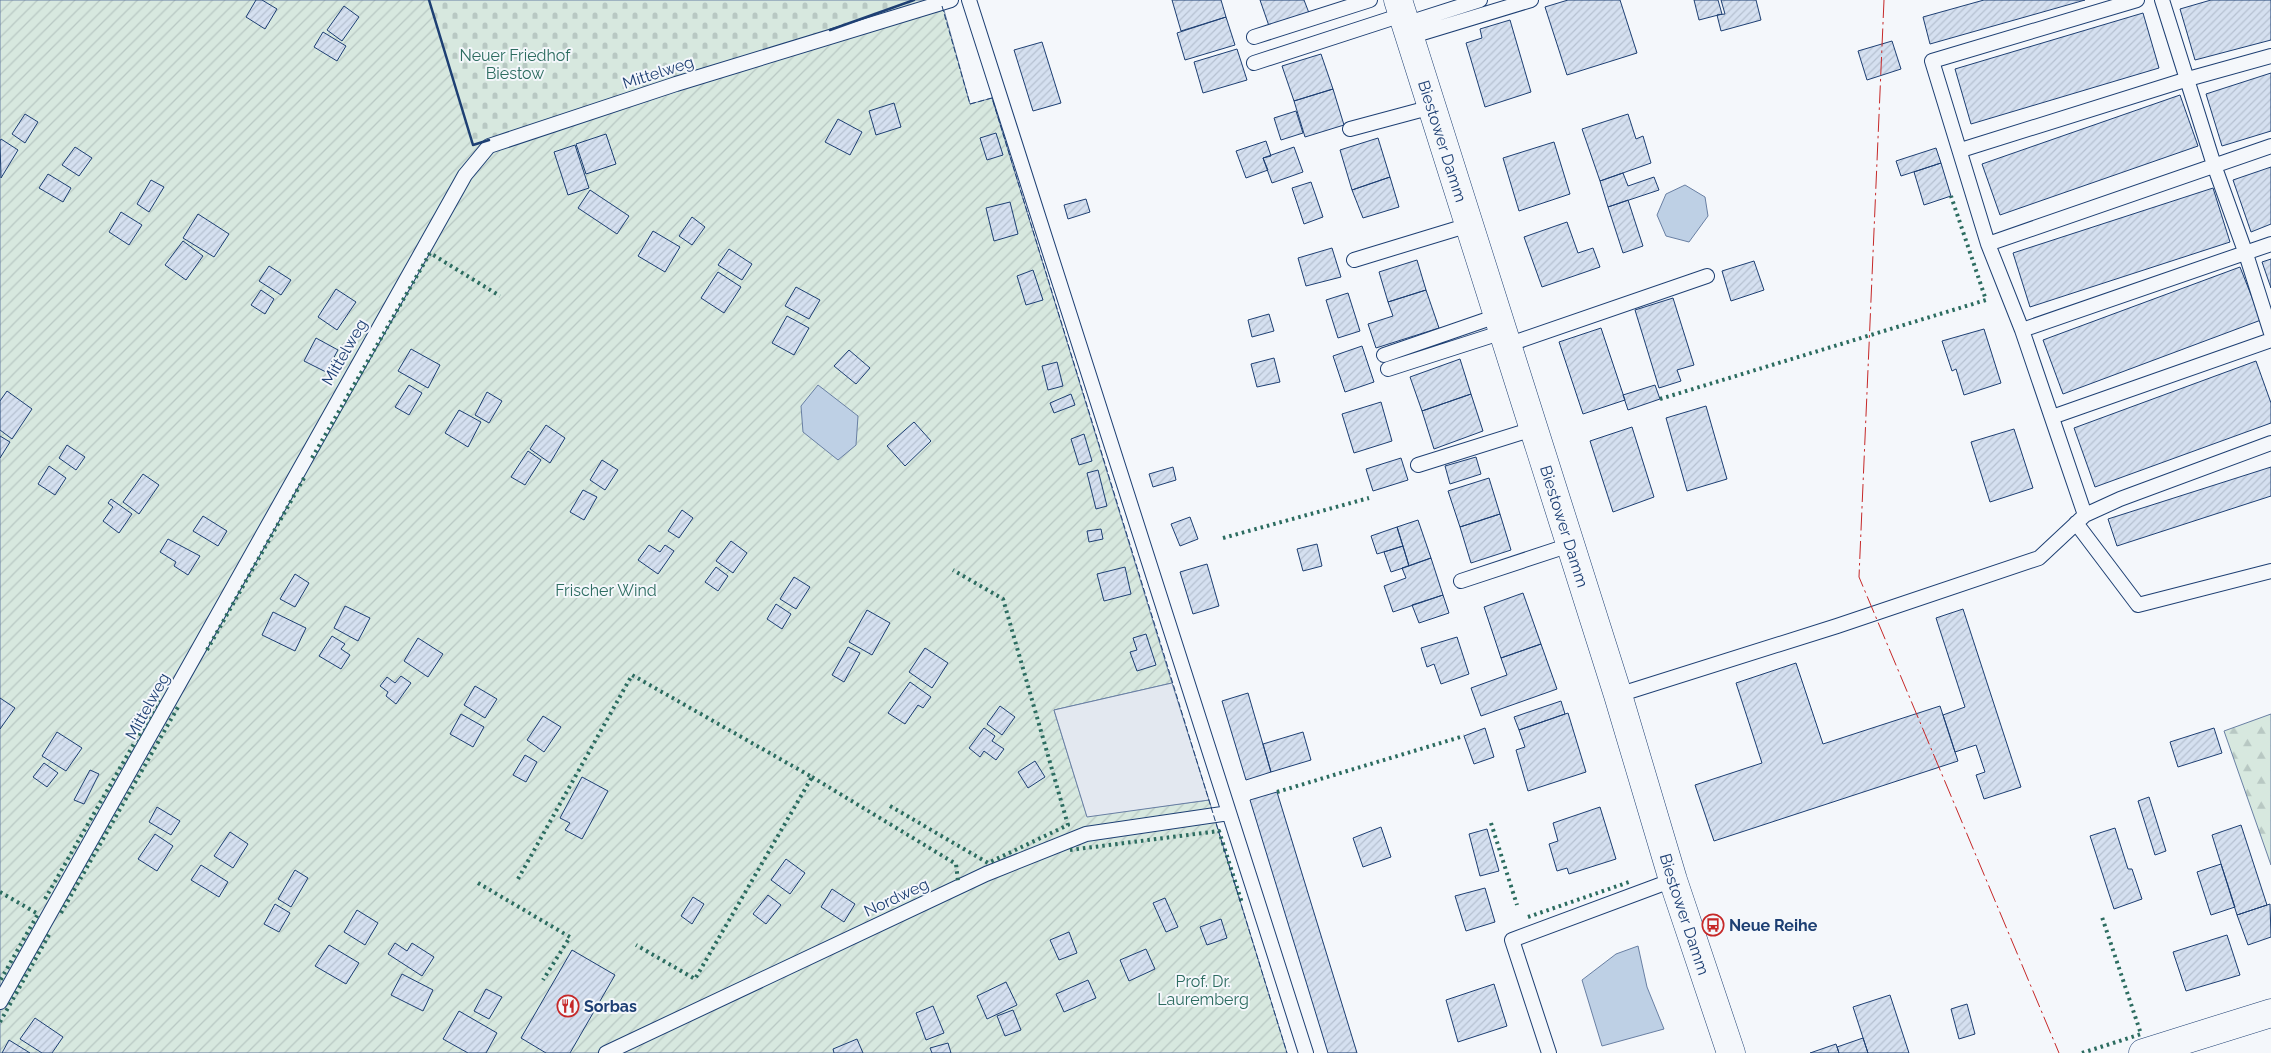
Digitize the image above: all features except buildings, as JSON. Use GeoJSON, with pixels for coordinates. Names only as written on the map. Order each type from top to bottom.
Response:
{"type":"FeatureCollection","features":[{"type":"Feature","properties":{"kind":"street","name":"Biestower Damm"},"geometry":{"type":"LineString","coordinates":[[1404,19],[1618,695],[1673,880],[1731,1053]]}},
{"type":"Feature","properties":{"kind":"street"},"geometry":{"type":"LineString","coordinates":[[2144,1053],[2271,1013]]}},
{"type":"Feature","properties":{"kind":"lane","name":"Mittelweg"},"geometry":{"type":"LineString","coordinates":[[0,1002],[428,240],[466,175],[489,146],[676,84],[950,0]]}},
{"type":"Feature","properties":{"kind":"lane"},"geometry":{"type":"LineString","coordinates":[[969,0],[1306,1053]]}},
{"type":"Feature","properties":{"kind":"lane"},"geometry":{"type":"LineString","coordinates":[[1254,37],[1370,0]]}},
{"type":"Feature","properties":{"kind":"lane"},"geometry":{"type":"LineString","coordinates":[[1254,63],[1404,19],[1480,0]]}},
{"type":"Feature","properties":{"kind":"lane"},"geometry":{"type":"LineString","coordinates":[[1404,19],[1532,0]]}},
{"type":"Feature","properties":{"kind":"lane"},"geometry":{"type":"LineString","coordinates":[[2138,0],[1932,61],[1988,244],[2022,330],[2052,417],[2081,519],[2138,605],[2271,572]]}},
{"type":"Feature","properties":{"kind":"lane"},"geometry":{"type":"LineString","coordinates":[[2162,0],[2214,165],[2246,254],[2271,333]]}},
{"type":"Feature","properties":{"kind":"lane"},"geometry":{"type":"LineString","coordinates":[[1960,150],[2188,79],[2271,56]]}},
{"type":"Feature","properties":{"kind":"lane"},"geometry":{"type":"LineString","coordinates":[[1350,130],[1432,107]]}},
{"type":"Feature","properties":{"kind":"lane"},"geometry":{"type":"LineString","coordinates":[[1988,244],[2271,146]]}},
{"type":"Feature","properties":{"kind":"lane"},"geometry":{"type":"LineString","coordinates":[[1354,260],[1469,225]]}},
{"type":"Feature","properties":{"kind":"lane"},"geometry":{"type":"LineString","coordinates":[[2022,330],[2271,244]]}},
{"type":"Feature","properties":{"kind":"lane"},"geometry":{"type":"LineString","coordinates":[[1388,369],[1502,331],[1708,276]]}},
{"type":"Feature","properties":{"kind":"lane"},"geometry":{"type":"LineString","coordinates":[[1384,354],[1502,331]]}},
{"type":"Feature","properties":{"kind":"lane"},"geometry":{"type":"LineString","coordinates":[[2052,417],[2271,340]]}},
{"type":"Feature","properties":{"kind":"lane"},"geometry":{"type":"LineString","coordinates":[[1418,465],[1533,429]]}},
{"type":"Feature","properties":{"kind":"lane"},"geometry":{"type":"LineString","coordinates":[[1618,695],[1837,626],[2039,558],[2081,519],[2120,499],[2271,443]]}},
{"type":"Feature","properties":{"kind":"lane"},"geometry":{"type":"LineString","coordinates":[[1461,581],[1570,545]]}},
{"type":"Feature","properties":{"kind":"lane","name":"Nordweg"},"geometry":{"type":"LineString","coordinates":[[606,1053],[986,874],[1086,834],[1229,813]]}},
{"type":"Feature","properties":{"kind":"lane"},"geometry":{"type":"LineString","coordinates":[[1548,1053],[1512,940],[1673,880]]}},
{"type":"Feature","properties":{"kind":"green space","name":"Frischer Wind"},"geometry":{"type":"Polygon","coordinates":[[[0,0],[429,0],[473,145],[855,22],[914,0],[944,0],[942,3],[970,104],[992,98],[1172,683],[1054,710],[1087,816],[1209,800],[1287,1053],[0,1053],[0,0]]]}},
{"type":"Feature","properties":{"kind":"green space","name":"Neuer Friedhof Biestow"},"geometry":{"type":"Polygon","coordinates":[[[429,0],[914,0],[855,22],[473,145],[429,0]]]}},
{"type":"Feature","properties":{"kind":"green space"},"geometry":{"type":"Polygon","coordinates":[[[2271,714],[2271,865],[2224,731],[2271,714]]]}},
{"type":"Feature","properties":{"kind":"shaded area"},"geometry":{"type":"Polygon","coordinates":[[[1172,683],[1209,800],[1087,817],[1054,710],[1172,683]]]}},
{"type":"Feature","properties":{"kind":"water"},"geometry":{"type":"Polygon","coordinates":[[[1685,185],[1705,197],[1708,216],[1689,242],[1666,236],[1657,215],[1666,194],[1685,185]]]}},
{"type":"Feature","properties":{"kind":"water"},"geometry":{"type":"Polygon","coordinates":[[[818,385],[858,416],[856,445],[838,460],[803,432],[801,406],[818,385]]]}},
{"type":"Feature","properties":{"kind":"water"},"geometry":{"type":"Polygon","coordinates":[[[1638,946],[1647,987],[1664,1029],[1602,1046],[1582,980],[1616,954],[1638,946]]]}},
{"type":"Feature","properties":{"kind":"hedge"},"geometry":{"type":"LineString","coordinates":[[1660,399],[1986,300],[1951,196]]}},
{"type":"Feature","properties":{"kind":"hedge"},"geometry":{"type":"LineString","coordinates":[[312,458],[430,253],[500,296]]}},
{"type":"Feature","properties":{"kind":"hedge"},"geometry":{"type":"LineString","coordinates":[[207,650],[304,478]]}},
{"type":"Feature","properties":{"kind":"hedge"},"geometry":{"type":"LineString","coordinates":[[1223,538],[1369,498]]}},
{"type":"Feature","properties":{"kind":"hedge"},"geometry":{"type":"LineString","coordinates":[[890,806],[988,863],[1068,825],[1003,599],[953,570]]}},
{"type":"Feature","properties":{"kind":"hedge"},"geometry":{"type":"LineString","coordinates":[[518,879],[632,675],[812,777],[695,979],[636,945]]}},
{"type":"Feature","properties":{"kind":"hedge"},"geometry":{"type":"LineString","coordinates":[[45,899],[159,700]]}},
{"type":"Feature","properties":{"kind":"hedge"},"geometry":{"type":"LineString","coordinates":[[61,913],[178,707]]}},
{"type":"Feature","properties":{"kind":"hedge"},"geometry":{"type":"LineString","coordinates":[[1277,792],[1464,736]]}},
{"type":"Feature","properties":{"kind":"hedge"},"geometry":{"type":"LineString","coordinates":[[812,777],[956,864],[958,881]]}},
{"type":"Feature","properties":{"kind":"hedge"},"geometry":{"type":"LineString","coordinates":[[1491,823],[1517,905]]}},
{"type":"Feature","properties":{"kind":"hedge"},"geometry":{"type":"LineString","coordinates":[[1070,850],[1219,831],[1242,903]]}},
{"type":"Feature","properties":{"kind":"hedge"},"geometry":{"type":"LineString","coordinates":[[1528,917],[1632,881]]}},
{"type":"Feature","properties":{"kind":"hedge"},"geometry":{"type":"LineString","coordinates":[[478,883],[570,937],[543,980]]}},
{"type":"Feature","properties":{"kind":"hedge"},"geometry":{"type":"LineString","coordinates":[[0,892],[38,914],[0,981]]}},
{"type":"Feature","properties":{"kind":"hedge"},"geometry":{"type":"LineString","coordinates":[[2082,1053],[2141,1034],[2102,917]]}},
{"type":"Feature","properties":{"kind":"hedge"},"geometry":{"type":"LineString","coordinates":[[0,1022],[50,933]]}},
{"type":"Feature","properties":{"kind":"fence"},"geometry":{"type":"LineString","coordinates":[[942,6],[970,104],[992,98],[1287,1053]]}},
{"type":"Feature","properties":{"kind":"wall"},"geometry":{"type":"LineString","coordinates":[[429,0],[473,145],[489,140]]}},
{"type":"Feature","properties":{"kind":"wall"},"geometry":{"type":"LineString","coordinates":[[830,30],[914,0]]}},
{"type":"Feature","properties":{"kind":"power"},"geometry":{"type":"LineString","coordinates":[[1884,0],[1859,577],[2059,1053]]}},
{"type":"Feature","properties":{"kind":"place","name":"Neue Reihe"},"geometry":{"type":"Point","coordinates":[1713,925]}},
{"type":"Feature","properties":{"kind":"place","name":"Sorbas"},"geometry":{"type":"Point","coordinates":[568,1006]}},
{"type":"Feature","properties":{"kind":"park label","name":"Prof. Dr. Lauremberg"},"geometry":{"type":"Point","coordinates":[1203,990]}}]}
